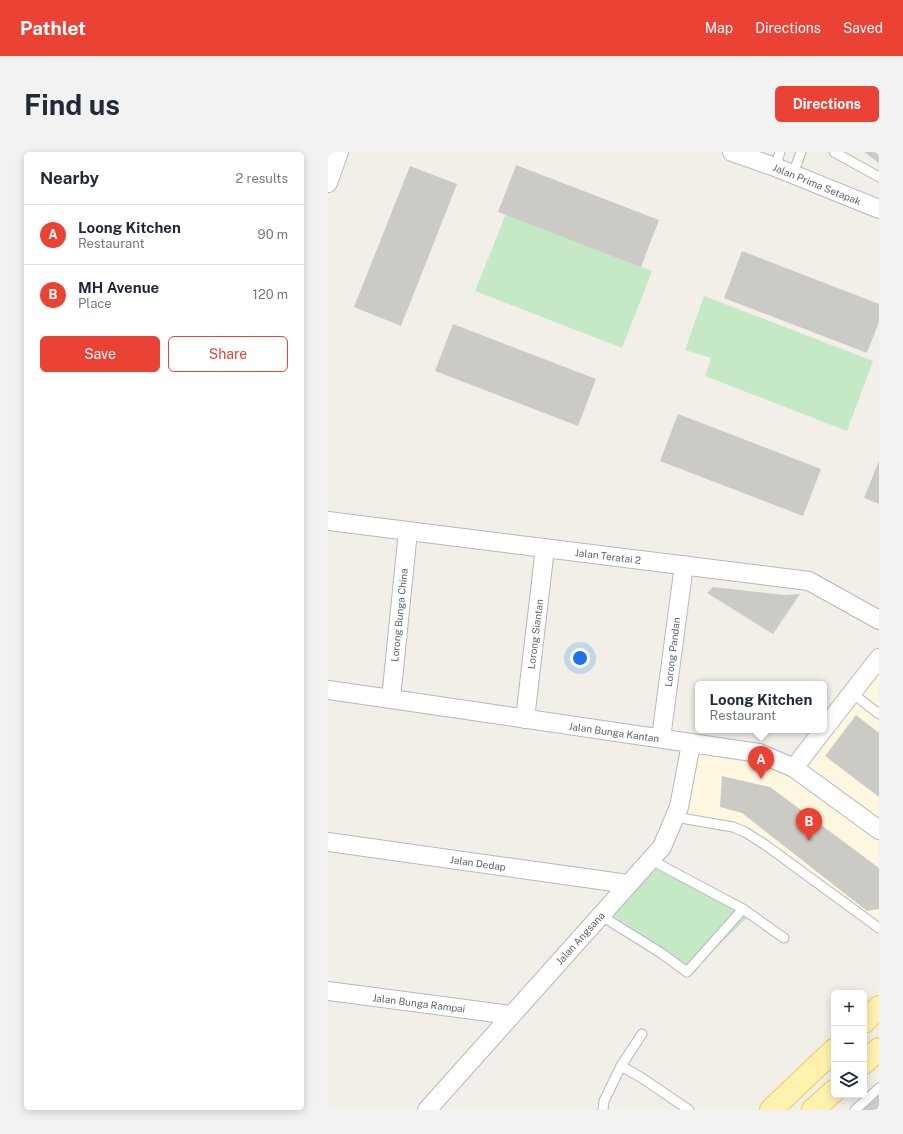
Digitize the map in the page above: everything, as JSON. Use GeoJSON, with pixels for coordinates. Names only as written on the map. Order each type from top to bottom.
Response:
{"type":"FeatureCollection","features":[{"type":"Feature","properties":{"kind":"main road"},"geometry":{"type":"LineString","coordinates":[[867,1019],[879,1007]]}},
{"type":"Feature","properties":{"kind":"main road"},"geometry":{"type":"LineString","coordinates":[[865,1062],[879,1049]]}},
{"type":"Feature","properties":{"kind":"main road"},"geometry":{"type":"LineString","coordinates":[[771,1110],[831,1053]]}},
{"type":"Feature","properties":{"kind":"main road"},"geometry":{"type":"LineString","coordinates":[[813,1110],[831,1093]]}},
{"type":"Feature","properties":{"kind":"street","name":"Jalan Prima Setapak"},"geometry":{"type":"LineString","coordinates":[[732,152],[778,159],[793,174],[879,209]]}},
{"type":"Feature","properties":{"kind":"street"},"geometry":{"type":"LineString","coordinates":[[328,183],[335,156]]}},
{"type":"Feature","properties":{"kind":"street","name":"Jalan Teratai 2"},"geometry":{"type":"LineString","coordinates":[[328,521],[809,581],[879,620]]}},
{"type":"Feature","properties":{"kind":"street","name":"Lorong Bunga China"},"geometry":{"type":"LineString","coordinates":[[391,699],[408,531]]}},
{"type":"Feature","properties":{"kind":"street","name":"Lorong Siantan"},"geometry":{"type":"LineString","coordinates":[[525,719],[545,548]]}},
{"type":"Feature","properties":{"kind":"street","name":"Lorong Pandan"},"geometry":{"type":"LineString","coordinates":[[661,738],[684,565]]}},
{"type":"Feature","properties":{"kind":"street"},"geometry":{"type":"LineString","coordinates":[[827,726],[879,658]]}},
{"type":"Feature","properties":{"kind":"street","name":"Jalan Bunga Kantan"},"geometry":{"type":"LineString","coordinates":[[328,690],[759,753],[794,768],[879,830]]}},
{"type":"Feature","properties":{"kind":"street"},"geometry":{"type":"LineString","coordinates":[[794,768],[822,733]]}},
{"type":"Feature","properties":{"kind":"street","name":"Jalan Angsana"},"geometry":{"type":"LineString","coordinates":[[427,1110],[662,847],[679,807],[692,744]]}},
{"type":"Feature","properties":{"kind":"street","name":"Jalan Dedap"},"geometry":{"type":"LineString","coordinates":[[328,842],[628,884]]}},
{"type":"Feature","properties":{"kind":"street","name":"Jalan Bunga Rampai"},"geometry":{"type":"LineString","coordinates":[[328,992],[511,1015]]}},
{"type":"Feature","properties":{"kind":"lane"},"geometry":{"type":"LineString","coordinates":[[793,174],[800,152]]}},
{"type":"Feature","properties":{"kind":"lane"},"geometry":{"type":"LineString","coordinates":[[834,152],[879,178]]}},
{"type":"Feature","properties":{"kind":"lane"},"geometry":{"type":"LineString","coordinates":[[852,693],[879,714]]}},
{"type":"Feature","properties":{"kind":"lane"},"geometry":{"type":"LineString","coordinates":[[675,817],[733,827],[745,832],[764,844],[879,928]]}},
{"type":"Feature","properties":{"kind":"lane"},"geometry":{"type":"LineString","coordinates":[[651,860],[743,909],[784,938]]}},
{"type":"Feature","properties":{"kind":"lane"},"geometry":{"type":"LineString","coordinates":[[600,915],[661,953],[687,972],[743,909]]}},
{"type":"Feature","properties":{"kind":"lane"},"geometry":{"type":"LineString","coordinates":[[604,1110],[604,1101],[621,1066],[642,1034]]}},
{"type":"Feature","properties":{"kind":"lane"},"geometry":{"type":"LineString","coordinates":[[621,1066],[642,1078],[689,1110]]}},
{"type":"Feature","properties":{"kind":"lane"},"geometry":{"type":"LineString","coordinates":[[855,1110],[879,1088]]}},
{"type":"Feature","properties":{"kind":"shaded area"},"geometry":{"type":"Polygon","coordinates":[[[879,668],[879,823],[803,767],[879,668]]]}},
{"type":"Feature","properties":{"kind":"shaded area"},"geometry":{"type":"Polygon","coordinates":[[[697,750],[758,759],[789,773],[879,838],[879,922],[750,830],[734,823],[684,814],[697,750]]]}},
{"type":"Feature","properties":{"kind":"green space"},"geometry":{"type":"Polygon","coordinates":[[[506,214],[652,271],[622,348],[475,291],[506,214]]]}},
{"type":"Feature","properties":{"kind":"green space"},"geometry":{"type":"Polygon","coordinates":[[[704,296],[873,361],[847,431],[705,376],[711,358],[685,350],[704,296]]]}},
{"type":"Feature","properties":{"kind":"green space"},"geometry":{"type":"Polygon","coordinates":[[[652,867],[748,917],[693,970],[609,913],[652,867]]]}},
{"type":"Feature","properties":{"kind":"building"},"geometry":{"type":"Polygon","coordinates":[[[864,152],[879,152],[879,163],[864,152]]]}},
{"type":"Feature","properties":{"kind":"building"},"geometry":{"type":"Polygon","coordinates":[[[516,165],[659,220],[641,267],[498,212],[516,165]]]}},
{"type":"Feature","properties":{"kind":"building"},"geometry":{"type":"Polygon","coordinates":[[[410,166],[457,184],[401,326],[354,307],[410,166]]]}},
{"type":"Feature","properties":{"kind":"building"},"geometry":{"type":"Polygon","coordinates":[[[742,251],[879,304],[879,322],[867,353],[724,298],[742,251]]]}},
{"type":"Feature","properties":{"kind":"building"},"geometry":{"type":"Polygon","coordinates":[[[453,324],[596,379],[578,426],[435,371],[453,324]]]}},
{"type":"Feature","properties":{"kind":"building"},"geometry":{"type":"Polygon","coordinates":[[[678,414],[821,469],[803,516],[660,461],[678,414]]]}},
{"type":"Feature","properties":{"kind":"building"},"geometry":{"type":"Polygon","coordinates":[[[879,461],[879,504],[864,498],[879,461]]]}},
{"type":"Feature","properties":{"kind":"building"},"geometry":{"type":"Polygon","coordinates":[[[713,587],[784,595],[800,594],[773,634],[707,593],[713,587]]]}},
{"type":"Feature","properties":{"kind":"building"},"geometry":{"type":"Polygon","coordinates":[[[856,715],[879,733],[879,797],[825,756],[856,715]]]}},
{"type":"Feature","properties":{"kind":"building"},"geometry":{"type":"Polygon","coordinates":[[[722,776],[770,787],[879,868],[879,909],[867,911],[742,813],[720,807],[722,776]]]}},
{"type":"Feature","properties":{"kind":"building"},"geometry":{"type":"Polygon","coordinates":[[[879,1095],[879,1110],[862,1110],[866,1107],[879,1095]]]}},
{"type":"Feature","properties":{"kind":"place","name":"Loong Kitchen"},"geometry":{"type":"Point","coordinates":[761,779]}},
{"type":"Feature","properties":{"kind":"place","name":"MH Avenue"},"geometry":{"type":"Point","coordinates":[809,841]}}]}
